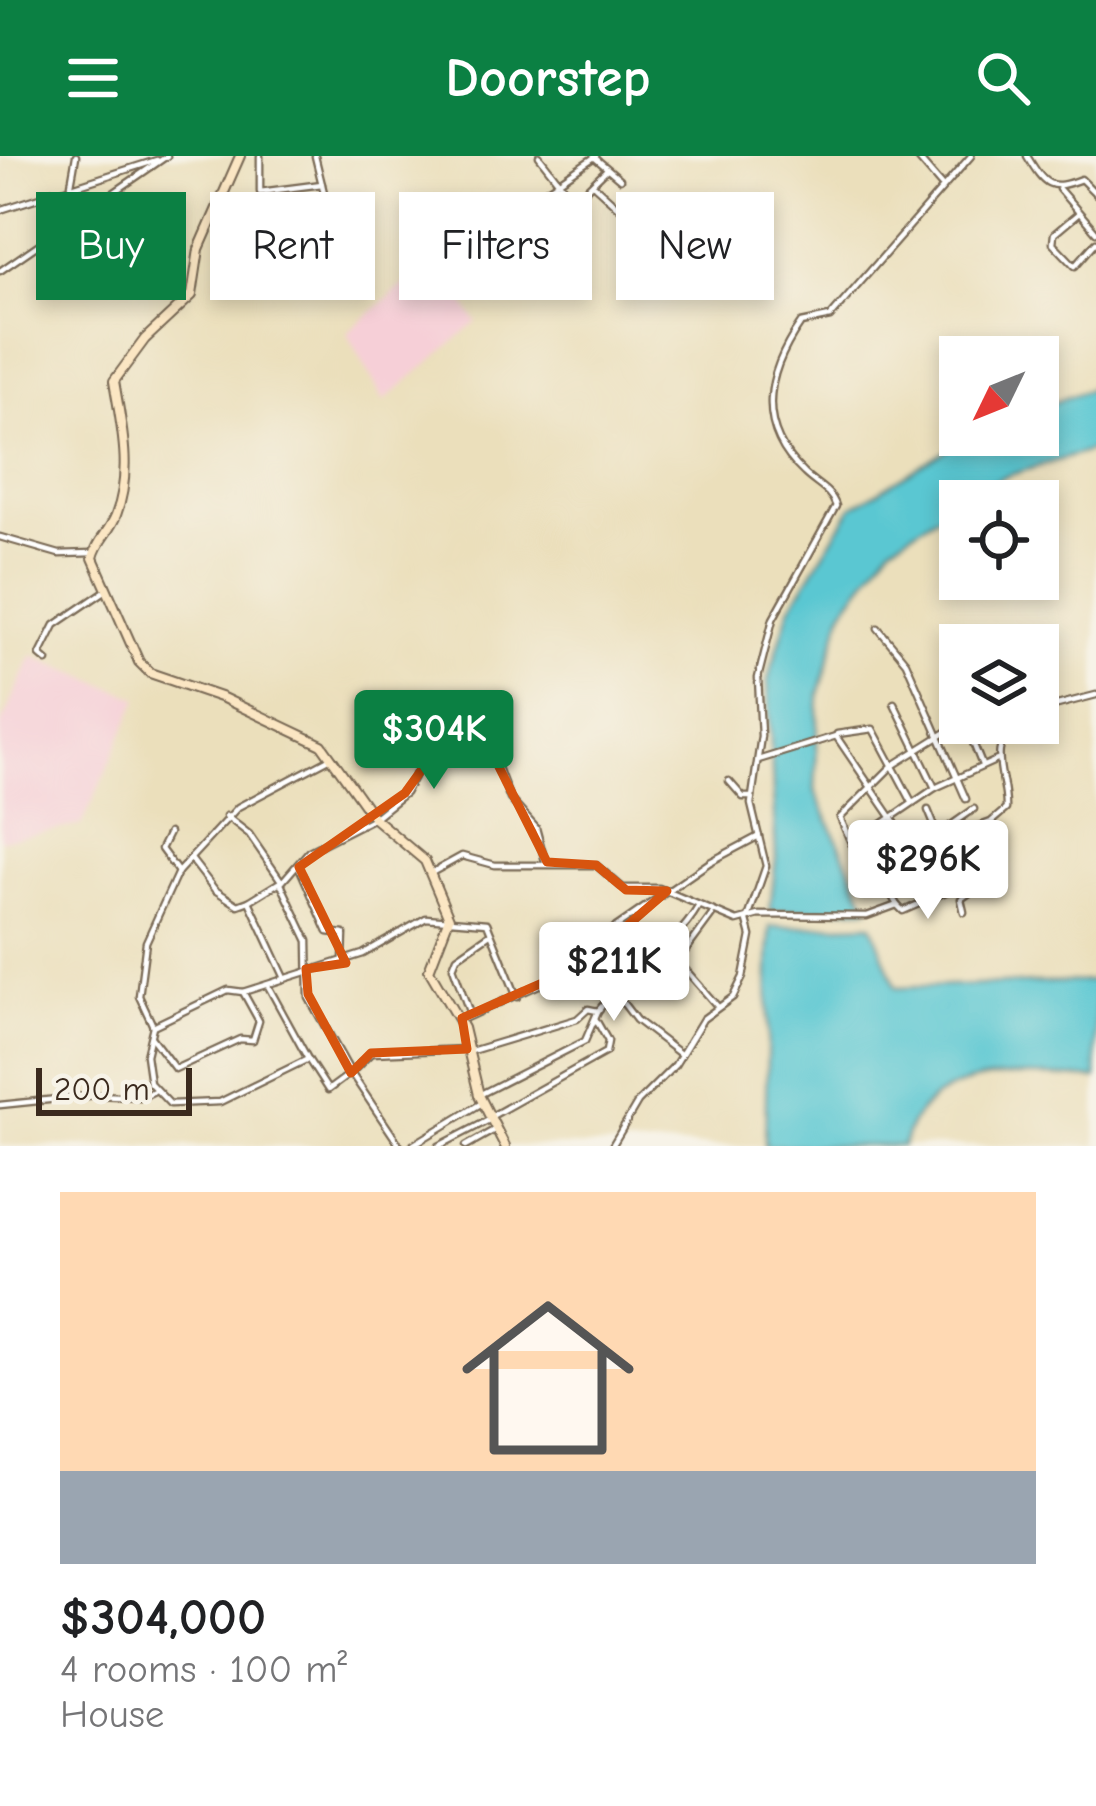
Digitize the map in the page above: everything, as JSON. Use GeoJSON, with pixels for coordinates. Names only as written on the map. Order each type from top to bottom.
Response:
{"type":"FeatureCollection","features":[{"type":"Feature","properties":{"kind":"street"},"geometry":{"type":"LineString","coordinates":[[71,184],[76,156]]}},
{"type":"Feature","properties":{"kind":"street"},"geometry":{"type":"LineString","coordinates":[[0,210],[167,156]]}},
{"type":"Feature","properties":{"kind":"street"},"geometry":{"type":"LineString","coordinates":[[240,156],[200,249],[192,296],[145,339],[113,381],[122,406],[125,457],[116,515],[93,553],[105,591],[139,662],[150,673],[223,698],[314,740],[334,758],[374,818],[433,872],[448,918],[429,970],[459,1022],[481,1099],[505,1146]]}},
{"type":"Feature","properties":{"kind":"street"},"geometry":{"type":"LineString","coordinates":[[260,156],[260,192],[322,184]]}},
{"type":"Feature","properties":{"kind":"street"},"geometry":{"type":"LineString","coordinates":[[315,156],[324,192]]}},
{"type":"Feature","properties":{"kind":"street"},"geometry":{"type":"LineString","coordinates":[[539,156],[574,201],[607,169]]}},
{"type":"Feature","properties":{"kind":"street"},"geometry":{"type":"LineString","coordinates":[[916,156],[941,184]]}},
{"type":"Feature","properties":{"kind":"street"},"geometry":{"type":"LineString","coordinates":[[616,1144],[638,1102],[681,1054],[697,1027],[733,997],[743,977],[751,936],[747,921],[765,874],[752,797],[762,759],[758,678],[768,634],[811,544],[836,506],[799,467],[770,425],[778,361],[802,322],[830,317],[941,184],[971,156]]}},
{"type":"Feature","properties":{"kind":"street"},"geometry":{"type":"LineString","coordinates":[[1027,156],[1096,232]]}},
{"type":"Feature","properties":{"kind":"street"},"geometry":{"type":"LineString","coordinates":[[542,192],[595,157],[620,179]]}},
{"type":"Feature","properties":{"kind":"street"},"geometry":{"type":"LineString","coordinates":[[114,192],[158,160]]}},
{"type":"Feature","properties":{"kind":"street"},"geometry":{"type":"LineString","coordinates":[[1059,189],[1081,179],[1096,194]]}},
{"type":"Feature","properties":{"kind":"street"},"geometry":{"type":"LineString","coordinates":[[49,180],[52,191]]}},
{"type":"Feature","properties":{"kind":"street"},"geometry":{"type":"LineString","coordinates":[[595,185],[616,205]]}},
{"type":"Feature","properties":{"kind":"street"},"geometry":{"type":"LineString","coordinates":[[1079,213],[1054,234],[1053,243],[1076,266],[1096,242]]}},
{"type":"Feature","properties":{"kind":"street"},"geometry":{"type":"LineString","coordinates":[[0,271],[36,247]]}},
{"type":"Feature","properties":{"kind":"street"},"geometry":{"type":"LineString","coordinates":[[0,538],[59,554],[93,553]]}},
{"type":"Feature","properties":{"kind":"street"},"geometry":{"type":"LineString","coordinates":[[47,661],[40,655],[55,625],[105,591]]}},
{"type":"Feature","properties":{"kind":"street"},"geometry":{"type":"LineString","coordinates":[[878,628],[906,662],[939,734]]}},
{"type":"Feature","properties":{"kind":"street"},"geometry":{"type":"LineString","coordinates":[[1059,705],[1096,695]]}},
{"type":"Feature","properties":{"kind":"street"},"geometry":{"type":"LineString","coordinates":[[894,703],[935,788]]}},
{"type":"Feature","properties":{"kind":"street"},"geometry":{"type":"LineString","coordinates":[[190,859],[215,890],[238,905],[250,901],[299,867],[309,851],[374,818],[415,784],[424,759],[459,718],[494,758],[510,799],[536,828],[545,861]]}},
{"type":"Feature","properties":{"kind":"street"},"geometry":{"type":"LineString","coordinates":[[762,759],[870,727],[912,802]]}},
{"type":"Feature","properties":{"kind":"street"},"geometry":{"type":"LineString","coordinates":[[832,735],[914,849]]}},
{"type":"Feature","properties":{"kind":"street"},"geometry":{"type":"LineString","coordinates":[[939,737],[892,766],[839,819],[860,863],[874,865],[992,822],[1008,806],[997,760],[1000,744]]}},
{"type":"Feature","properties":{"kind":"street"},"geometry":{"type":"LineString","coordinates":[[943,744],[966,800]]}},
{"type":"Feature","properties":{"kind":"street"},"geometry":{"type":"LineString","coordinates":[[972,744],[982,765]]}},
{"type":"Feature","properties":{"kind":"street"},"geometry":{"type":"LineString","coordinates":[[308,1059],[220,1102],[170,1104],[154,1091],[146,1055],[153,1026],[139,996],[144,955],[178,872],[226,816],[289,776],[334,758]]}},
{"type":"Feature","properties":{"kind":"street"},"geometry":{"type":"LineString","coordinates":[[879,826],[935,788],[997,760]]}},
{"type":"Feature","properties":{"kind":"street"},"geometry":{"type":"LineString","coordinates":[[729,781],[743,797],[752,797]]}},
{"type":"Feature","properties":{"kind":"street"},"geometry":{"type":"LineString","coordinates":[[952,887],[944,838],[950,826],[974,809]]}},
{"type":"Feature","properties":{"kind":"street"},"geometry":{"type":"LineString","coordinates":[[928,810],[968,882],[971,892],[961,899],[964,912]]}},
{"type":"Feature","properties":{"kind":"street"},"geometry":{"type":"LineString","coordinates":[[226,816],[249,834],[280,882],[308,941],[309,998],[400,1146]]}},
{"type":"Feature","properties":{"kind":"street"},"geometry":{"type":"LineString","coordinates":[[169,833],[161,849],[178,872]]}},
{"type":"Feature","properties":{"kind":"street"},"geometry":{"type":"LineString","coordinates":[[459,1022],[581,966],[616,927],[759,836]]}},
{"type":"Feature","properties":{"kind":"street"},"geometry":{"type":"LineString","coordinates":[[902,854],[909,868]]}},
{"type":"Feature","properties":{"kind":"street"},"geometry":{"type":"LineString","coordinates":[[433,872],[462,856],[495,865],[545,861],[596,865],[623,888],[667,891],[712,915],[747,921],[759,915],[847,917],[896,905]]}},
{"type":"Feature","properties":{"kind":"street"},"geometry":{"type":"LineString","coordinates":[[874,865],[903,911],[968,882]]}},
{"type":"Feature","properties":{"kind":"street"},"geometry":{"type":"LineString","coordinates":[[299,867],[328,932],[344,934],[343,961]]}},
{"type":"Feature","properties":{"kind":"street"},"geometry":{"type":"LineString","coordinates":[[250,901],[285,976]]}},
{"type":"Feature","properties":{"kind":"street"},"geometry":{"type":"LineString","coordinates":[[411,1146],[481,1099],[580,1045],[593,1033],[598,1011],[614,991],[684,930],[698,907]]}},
{"type":"Feature","properties":{"kind":"street"},"geometry":{"type":"LineString","coordinates":[[712,915],[678,961],[718,1006]]}},
{"type":"Feature","properties":{"kind":"street"},"geometry":{"type":"LineString","coordinates":[[153,1026],[228,990],[243,992],[343,961],[421,920],[487,923],[517,997]]}},
{"type":"Feature","properties":{"kind":"street"},"geometry":{"type":"LineString","coordinates":[[470,1014],[452,967],[457,957],[490,934]]}},
{"type":"Feature","properties":{"kind":"street"},"geometry":{"type":"LineString","coordinates":[[267,983],[328,1090],[371,1053],[467,1051],[572,1021],[588,1009],[598,1011]]}},
{"type":"Feature","properties":{"kind":"street"},"geometry":{"type":"LineString","coordinates":[[614,991],[644,1027],[681,1054]]}},
{"type":"Feature","properties":{"kind":"street"},"geometry":{"type":"LineString","coordinates":[[151,1036],[175,1069],[240,1040],[253,1040],[259,1021],[243,992]]}},
{"type":"Feature","properties":{"kind":"street"},"geometry":{"type":"LineString","coordinates":[[439,1146],[492,1122],[608,1051],[596,1020]]}},
{"type":"Feature","properties":{"kind":"street"},"geometry":{"type":"LineString","coordinates":[[0,1105],[142,1096],[154,1091]]}},
{"type":"Feature","properties":{"kind":"street"},"geometry":{"type":"LineString","coordinates":[[466,1146],[492,1122]]}},
{"type":"Feature","properties":{"kind":"highlighted area"},"geometry":{"type":"Polygon","coordinates":[[[459,718],[494,757],[547,862],[596,865],[626,890],[667,891],[581,966],[462,1018],[467,1049],[371,1053],[351,1073],[308,994],[306,969],[346,963],[299,867],[405,793],[459,718]]]}},
{"type":"Feature","properties":{"kind":"shaded area"},"geometry":{"type":"Polygon","coordinates":[[[399,289],[399,300],[462,300],[477,322],[384,401],[347,333],[399,289]]]}},
{"type":"Feature","properties":{"kind":"shaded area"},"geometry":{"type":"Polygon","coordinates":[[[32,656],[139,698],[82,825],[0,840],[0,727],[32,656]]]}},
{"type":"Feature","properties":{"kind":"water"},"geometry":{"type":"Polygon","coordinates":[[[1096,387],[1096,449],[998,480],[939,480],[939,514],[891,545],[843,611],[819,694],[815,791],[869,908],[770,911],[776,858],[768,681],[790,608],[852,507],[939,454],[1059,456],[1059,400],[1096,387]]]}},
{"type":"Feature","properties":{"kind":"water"},"geometry":{"type":"Polygon","coordinates":[[[872,924],[896,988],[1096,981],[1096,1079],[1010,1076],[955,1087],[932,1100],[914,1119],[903,1146],[765,1146],[770,927],[872,924]]]}}]}
